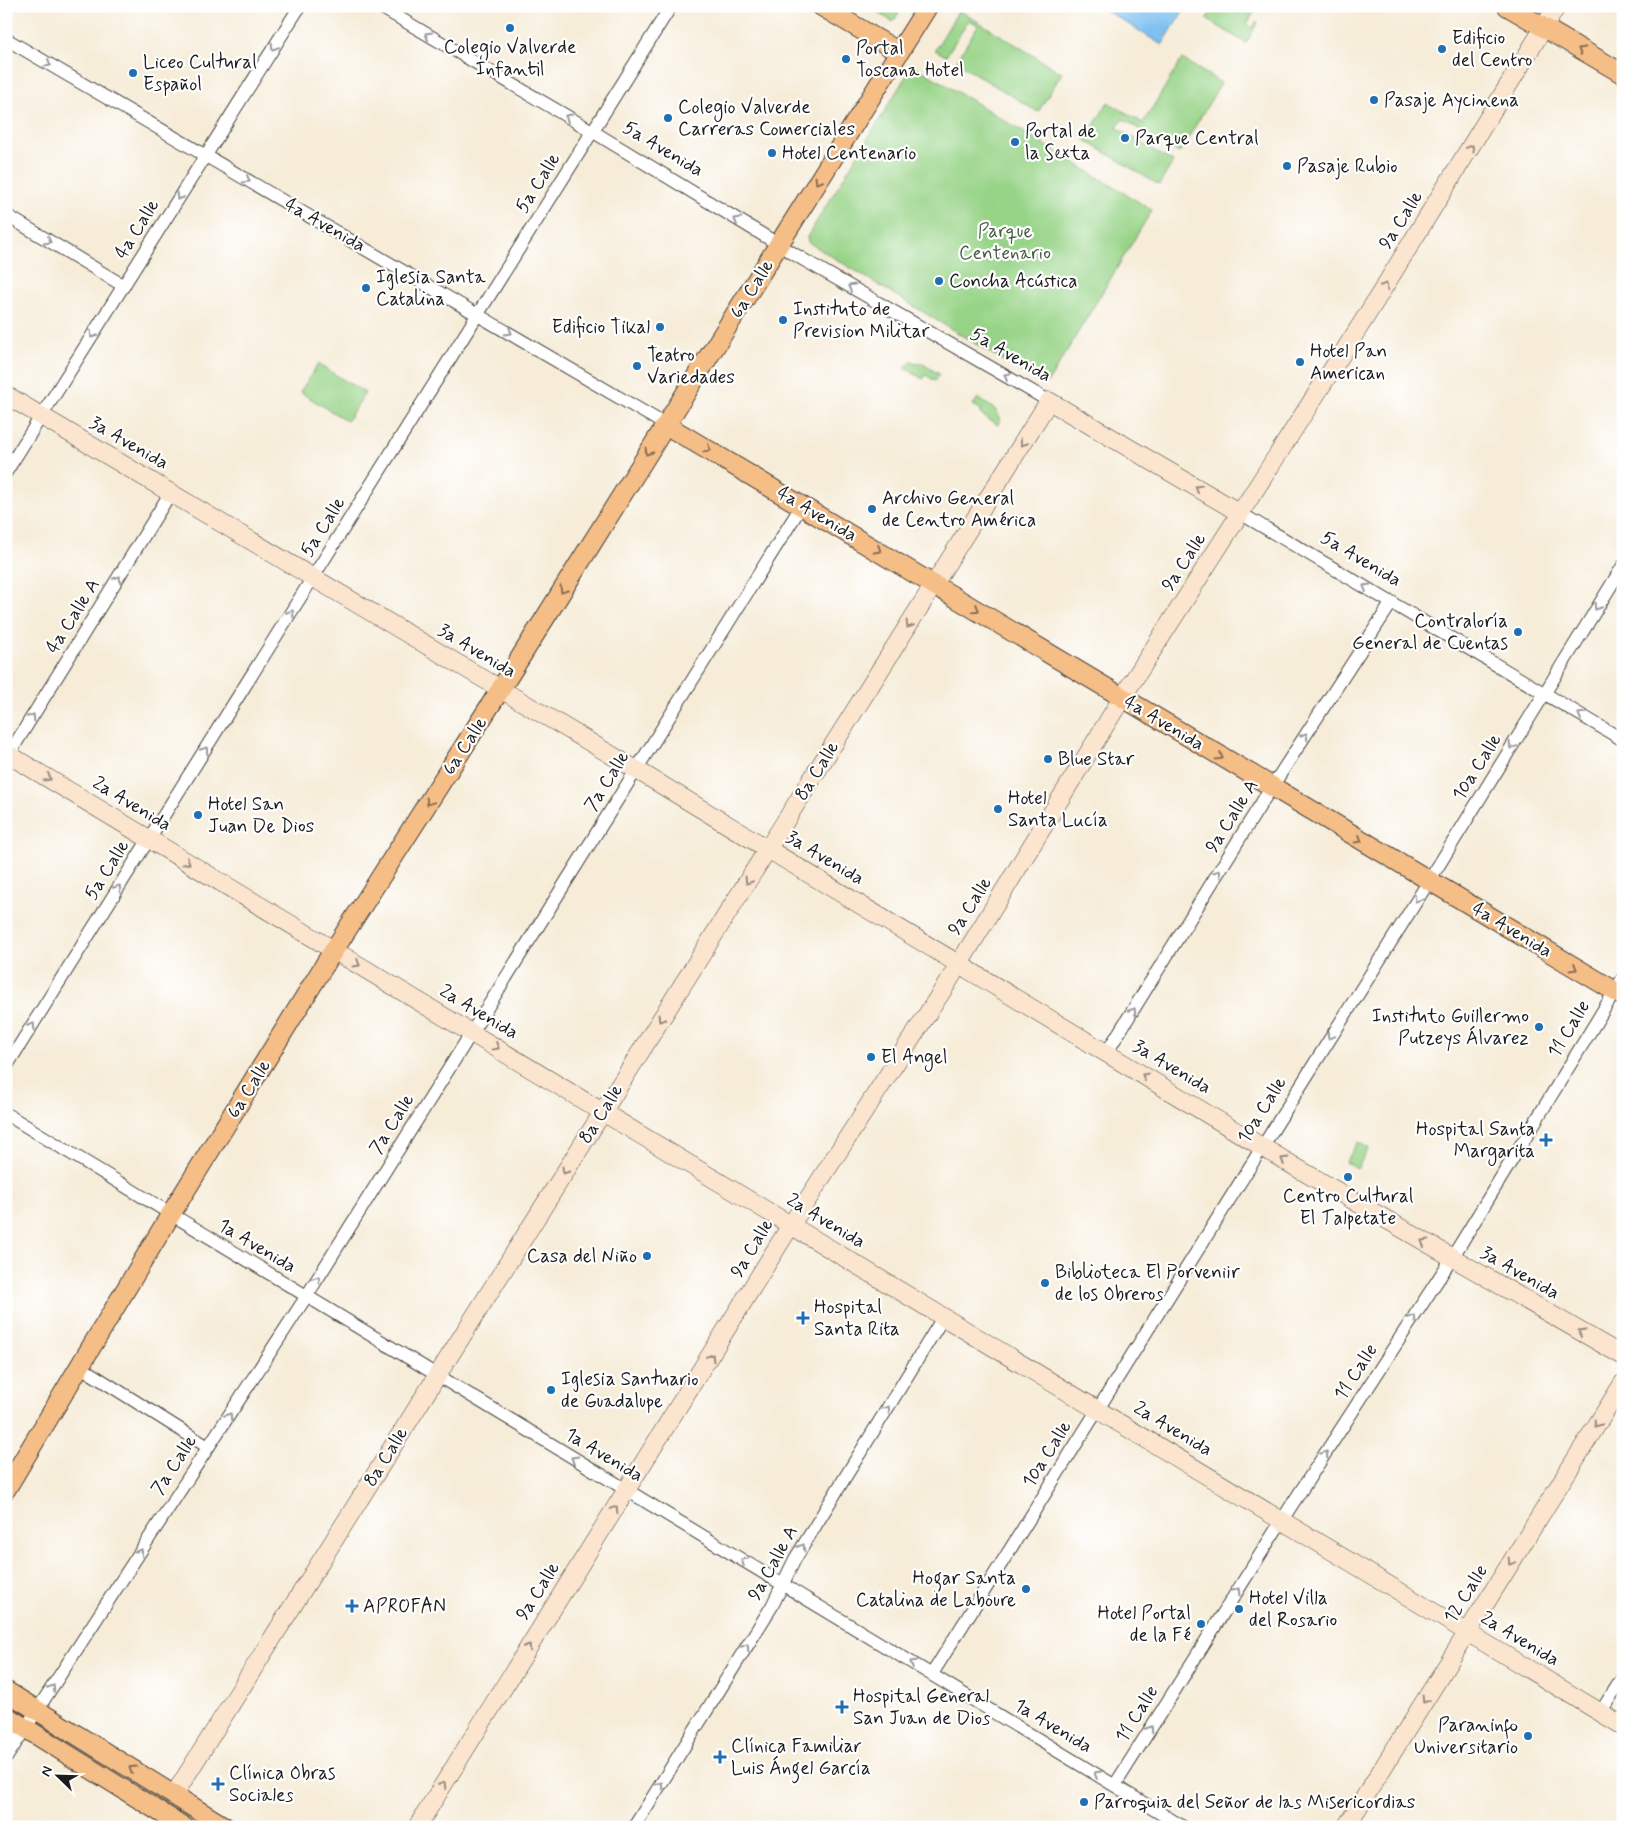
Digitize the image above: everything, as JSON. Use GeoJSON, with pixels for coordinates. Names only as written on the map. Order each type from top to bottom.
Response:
{"type":"FeatureCollection","features":[{"type":"Feature","properties":{"kind":"main road"},"geometry":{"type":"LineString","coordinates":[[821,6],[899,52]]}},
{"type":"Feature","properties":{"kind":"main road","name":"6a Calle"},"geometry":{"type":"LineString","coordinates":[[6,1489],[170,1215],[334,950],[500,690],[928,6]]}},
{"type":"Feature","properties":{"kind":"main road"},"geometry":{"type":"LineString","coordinates":[[1507,6],[1623,74]]}},
{"type":"Feature","properties":{"kind":"main road","name":"4a Avenida"},"geometry":{"type":"LineString","coordinates":[[666,425],[1429,881],[1620,989]]}},
{"type":"Feature","properties":{"kind":"main road"},"geometry":{"type":"LineString","coordinates":[[6,1692],[225,1827]]}},
{"type":"Feature","properties":{"kind":"main road"},"geometry":{"type":"LineString","coordinates":[[6,1716],[158,1820],[184,1827]]}},
{"type":"Feature","properties":{"kind":"main road","name":"8a Calle"},"geometry":{"type":"LineString","coordinates":[[158,1820],[174,1795]]}},
{"type":"Feature","properties":{"kind":"street","name":"4a Calle"},"geometry":{"type":"LineString","coordinates":[[6,472],[300,6]]}},
{"type":"Feature","properties":{"kind":"street","name":"5a Avenida"},"geometry":{"type":"LineString","coordinates":[[379,6],[592,131],[779,245],[1392,602],[1623,740]]}},
{"type":"Feature","properties":{"kind":"street","name":"5a Calle"},"geometry":{"type":"LineString","coordinates":[[6,1067],[671,6]]}},
{"type":"Feature","properties":{"kind":"street","name":"9a Calle"},"geometry":{"type":"LineString","coordinates":[[417,1827],[791,1224],[959,964],[1122,698],[1366,318],[1557,6]]}},
{"type":"Feature","properties":{"kind":"street","name":"4a Avenida"},"geometry":{"type":"LineString","coordinates":[[6,39],[666,425]]}},
{"type":"Feature","properties":{"kind":"street"},"geometry":{"type":"LineString","coordinates":[[6,215],[124,286]]}},
{"type":"Feature","properties":{"kind":"street","name":"3a Avenida"},"geometry":{"type":"LineString","coordinates":[[6,395],[636,770],[1261,1146],[1623,1356]]}},
{"type":"Feature","properties":{"kind":"street","name":"8a Calle"},"geometry":{"type":"LineString","coordinates":[[174,1795],[1049,401]]}},
{"type":"Feature","properties":{"kind":"street","name":"4a Calle A"},"geometry":{"type":"LineString","coordinates":[[7,756],[171,492]]}},
{"type":"Feature","properties":{"kind":"street","name":"7a Calle"},"geometry":{"type":"LineString","coordinates":[[6,1758],[306,1297],[802,505]]}},
{"type":"Feature","properties":{"kind":"street","name":"10a Calle"},"geometry":{"type":"LineString","coordinates":[[932,1674],[1261,1146],[1429,881],[1623,566]]}},
{"type":"Feature","properties":{"kind":"street","name":"9a Calle A"},"geometry":{"type":"LineString","coordinates":[[1107,1052],[1272,788],[1392,602]]}},
{"type":"Feature","properties":{"kind":"street","name":"2a Avenida"},"geometry":{"type":"LineString","coordinates":[[7,756],[149,839],[791,1224],[1623,1726]]}},
{"type":"Feature","properties":{"kind":"street","name":"11 Calle"},"geometry":{"type":"LineString","coordinates":[[1115,1785],[1282,1520],[1452,1258],[1620,989]]}},
{"type":"Feature","properties":{"kind":"street","name":"1a Avenida"},"geometry":{"type":"LineString","coordinates":[[6,1114],[1183,1827]]}},
{"type":"Feature","properties":{"kind":"street","name":"9a Calle A"},"geometry":{"type":"LineString","coordinates":[[634,1827],[772,1606],[795,1560],[944,1316]]}},
{"type":"Feature","properties":{"kind":"street"},"geometry":{"type":"LineString","coordinates":[[79,1366],[208,1448]]}},
{"type":"Feature","properties":{"kind":"street","name":"12 Calle"},"geometry":{"type":"LineString","coordinates":[[1346,1827],[1623,1383]]}},
{"type":"Feature","properties":{"kind":"street"},"geometry":{"type":"LineString","coordinates":[[1600,1713],[1623,1677]]}},
{"type":"Feature","properties":{"kind":"green space"},"geometry":{"type":"Polygon","coordinates":[[[881,6],[903,6],[893,22],[877,12],[881,6]]]}},
{"type":"Feature","properties":{"kind":"green space"},"geometry":{"type":"Polygon","coordinates":[[[1215,6],[1258,6],[1247,24],[1252,28],[1258,22],[1246,43],[1206,19],[1215,6]]]}},
{"type":"Feature","properties":{"kind":"green space"},"geometry":{"type":"Polygon","coordinates":[[[959,10],[1062,73],[1038,112],[956,62],[978,25],[969,20],[946,56],[935,50],[959,10]]]}},
{"type":"Feature","properties":{"kind":"green space"},"geometry":{"type":"Polygon","coordinates":[[[1182,59],[1221,83],[1179,153],[1123,119],[1117,128],[1173,162],[1159,185],[1085,140],[1108,102],[1143,123],[1182,59]]]}},
{"type":"Feature","properties":{"kind":"green space","name":"Parque Centenario"},"geometry":{"type":"Polygon","coordinates":[[[913,65],[1152,210],[1048,382],[1040,383],[808,242],[807,237],[913,65]]]}},
{"type":"Feature","properties":{"kind":"green space"},"geometry":{"type":"Polygon","coordinates":[[[911,362],[921,363],[939,374],[935,381],[926,375],[923,379],[905,368],[911,362]]]}},
{"type":"Feature","properties":{"kind":"green space"},"geometry":{"type":"Polygon","coordinates":[[[318,364],[365,393],[347,421],[300,392],[318,364]]]}},
{"type":"Feature","properties":{"kind":"green space"},"geometry":{"type":"Polygon","coordinates":[[[978,398],[997,411],[1000,420],[998,425],[980,414],[982,410],[973,405],[978,398]]]}},
{"type":"Feature","properties":{"kind":"green space"},"geometry":{"type":"Polygon","coordinates":[[[1358,1142],[1369,1148],[1357,1169],[1346,1162],[1358,1142]]]}},
{"type":"Feature","properties":{"kind":"water"},"geometry":{"type":"Polygon","coordinates":[[[1099,6],[1182,6],[1185,8],[1162,45],[1099,6]]]}},
{"type":"Feature","properties":{"kind":"place","name":"Colegio Valverde Infantil"},"geometry":{"type":"Point","coordinates":[510,28]}},
{"type":"Feature","properties":{"kind":"place","name":"Edificio del Centro"},"geometry":{"type":"Point","coordinates":[1442,49]}},
{"type":"Feature","properties":{"kind":"place","name":"Portal Toscana Hotel"},"geometry":{"type":"Point","coordinates":[846,59]}},
{"type":"Feature","properties":{"kind":"place","name":"Liceo Cultural Español"},"geometry":{"type":"Point","coordinates":[133,73]}},
{"type":"Feature","properties":{"kind":"place","name":"Pasaje Aycinena"},"geometry":{"type":"Point","coordinates":[1374,100]}},
{"type":"Feature","properties":{"kind":"place","name":"Colegio Valverde Carreras Comerciales"},"geometry":{"type":"Point","coordinates":[668,118]}},
{"type":"Feature","properties":{"kind":"place","name":"Parque Central"},"geometry":{"type":"Point","coordinates":[1125,138]}},
{"type":"Feature","properties":{"kind":"place","name":"Portal de la Sexta"},"geometry":{"type":"Point","coordinates":[1015,142]}},
{"type":"Feature","properties":{"kind":"place","name":"Hotel Centenario"},"geometry":{"type":"Point","coordinates":[772,153]}},
{"type":"Feature","properties":{"kind":"place","name":"Pasaje Rubio"},"geometry":{"type":"Point","coordinates":[1287,166]}},
{"type":"Feature","properties":{"kind":"place","name":"Concha Acústica"},"geometry":{"type":"Point","coordinates":[939,281]}},
{"type":"Feature","properties":{"kind":"place","name":"Iglesia Santa Catalina"},"geometry":{"type":"Point","coordinates":[366,288]}},
{"type":"Feature","properties":{"kind":"place","name":"Instituto de Prevision Militar"},"geometry":{"type":"Point","coordinates":[783,320]}},
{"type":"Feature","properties":{"kind":"place","name":"Edificio Tikal"},"geometry":{"type":"Point","coordinates":[660,327]}},
{"type":"Feature","properties":{"kind":"place","name":"Hotel Pan American"},"geometry":{"type":"Point","coordinates":[1300,362]}},
{"type":"Feature","properties":{"kind":"place","name":"Teatro Variedades"},"geometry":{"type":"Point","coordinates":[637,366]}},
{"type":"Feature","properties":{"kind":"place","name":"Archivo General de Centro América"},"geometry":{"type":"Point","coordinates":[872,509]}},
{"type":"Feature","properties":{"kind":"place","name":"Contraloría General de Cuentas"},"geometry":{"type":"Point","coordinates":[1518,632]}},
{"type":"Feature","properties":{"kind":"place","name":"Blue Star"},"geometry":{"type":"Point","coordinates":[1048,759]}},
{"type":"Feature","properties":{"kind":"place","name":"Hotel Santa Lucía"},"geometry":{"type":"Point","coordinates":[998,809]}},
{"type":"Feature","properties":{"kind":"place","name":"Hotel San Juan De Dios"},"geometry":{"type":"Point","coordinates":[198,815]}},
{"type":"Feature","properties":{"kind":"place","name":"Instituto Guillermo Putzeys Álvarez"},"geometry":{"type":"Point","coordinates":[1539,1027]}},
{"type":"Feature","properties":{"kind":"place","name":"El Angel"},"geometry":{"type":"Point","coordinates":[871,1057]}},
{"type":"Feature","properties":{"kind":"place","name":"Hospital Santa Margarita"},"geometry":{"type":"Point","coordinates":[1546,1140]}},
{"type":"Feature","properties":{"kind":"place","name":"Centro Cultural El Talpetate"},"geometry":{"type":"Point","coordinates":[1348,1177]}},
{"type":"Feature","properties":{"kind":"place","name":"Casa del Niño"},"geometry":{"type":"Point","coordinates":[647,1256]}},
{"type":"Feature","properties":{"kind":"place","name":"Biblioteca El Porveniir de los Obreros"},"geometry":{"type":"Point","coordinates":[1045,1283]}},
{"type":"Feature","properties":{"kind":"place","name":"Hospital Santa Rita"},"geometry":{"type":"Point","coordinates":[803,1318]}},
{"type":"Feature","properties":{"kind":"place","name":"Iglesia Santuario de Guadalupe"},"geometry":{"type":"Point","coordinates":[551,1390]}},
{"type":"Feature","properties":{"kind":"place","name":"Hogar Santa Catalina de Laboure"},"geometry":{"type":"Point","coordinates":[1026,1589]}},
{"type":"Feature","properties":{"kind":"place","name":"APROFAN"},"geometry":{"type":"Point","coordinates":[352,1606]}},
{"type":"Feature","properties":{"kind":"place","name":"Hotel Villa del Rosario"},"geometry":{"type":"Point","coordinates":[1239,1609]}},
{"type":"Feature","properties":{"kind":"place","name":"Hotel Portal de la Fé"},"geometry":{"type":"Point","coordinates":[1201,1624]}},
{"type":"Feature","properties":{"kind":"place","name":"Hospital General San Juan de Dios"},"geometry":{"type":"Point","coordinates":[842,1707]}},
{"type":"Feature","properties":{"kind":"place","name":"Paraninfo Universitario"},"geometry":{"type":"Point","coordinates":[1528,1736]}},
{"type":"Feature","properties":{"kind":"place","name":"Clínica Familiar Luis Ángel García"},"geometry":{"type":"Point","coordinates":[720,1757]}},
{"type":"Feature","properties":{"kind":"place","name":"Clínica Obras Sociales"},"geometry":{"type":"Point","coordinates":[218,1784]}},
{"type":"Feature","properties":{"kind":"place","name":"Parroquia del Señor de las Misericordias"},"geometry":{"type":"Point","coordinates":[1084,1802]}}]}
